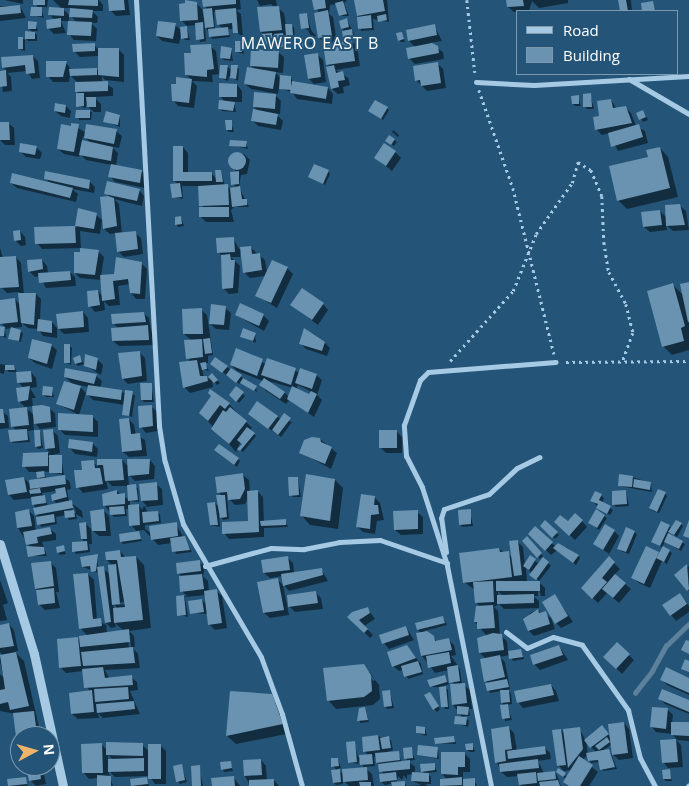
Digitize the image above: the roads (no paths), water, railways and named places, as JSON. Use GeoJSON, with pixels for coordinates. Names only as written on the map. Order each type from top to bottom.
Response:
{"type":"FeatureCollection","features":[{"type":"Feature","properties":{"kind":"street"},"geometry":{"type":"LineString","coordinates":[[136,0],[159,426],[165,462],[183,524],[205,566],[260,657],[282,714],[302,786]]}},
{"type":"Feature","properties":{"kind":"street"},"geometry":{"type":"LineString","coordinates":[[476,82],[534,85],[689,76]]}},
{"type":"Feature","properties":{"kind":"street"},"geometry":{"type":"LineString","coordinates":[[629,79],[689,114]]}},
{"type":"Feature","properties":{"kind":"street"},"geometry":{"type":"LineString","coordinates":[[447,566],[422,487],[406,456],[404,425],[420,380],[428,372],[447,369],[556,362]]}},
{"type":"Feature","properties":{"kind":"street"},"geometry":{"type":"LineString","coordinates":[[491,786],[447,566],[441,518],[444,509],[489,494],[517,468],[540,457]]}},
{"type":"Feature","properties":{"kind":"street"},"geometry":{"type":"LineString","coordinates":[[205,566],[271,548],[304,548],[339,542],[380,540],[447,566]]}},
{"type":"Feature","properties":{"kind":"street"},"geometry":{"type":"LineString","coordinates":[[0,544],[34,654],[63,786]]}},
{"type":"Feature","properties":{"kind":"street"},"geometry":{"type":"LineString","coordinates":[[506,632],[527,648],[553,636],[582,645],[628,710],[640,758],[655,786]]}},
{"type":"Feature","properties":{"kind":"waterway"},"geometry":{"type":"LineString","coordinates":[[635,693],[652,671],[666,646],[689,624]]}},
{"type":"Feature","properties":{"kind":"district","name":"MAWERO EAST B"},"geometry":{"type":"Point","coordinates":[310,43]}}]}
